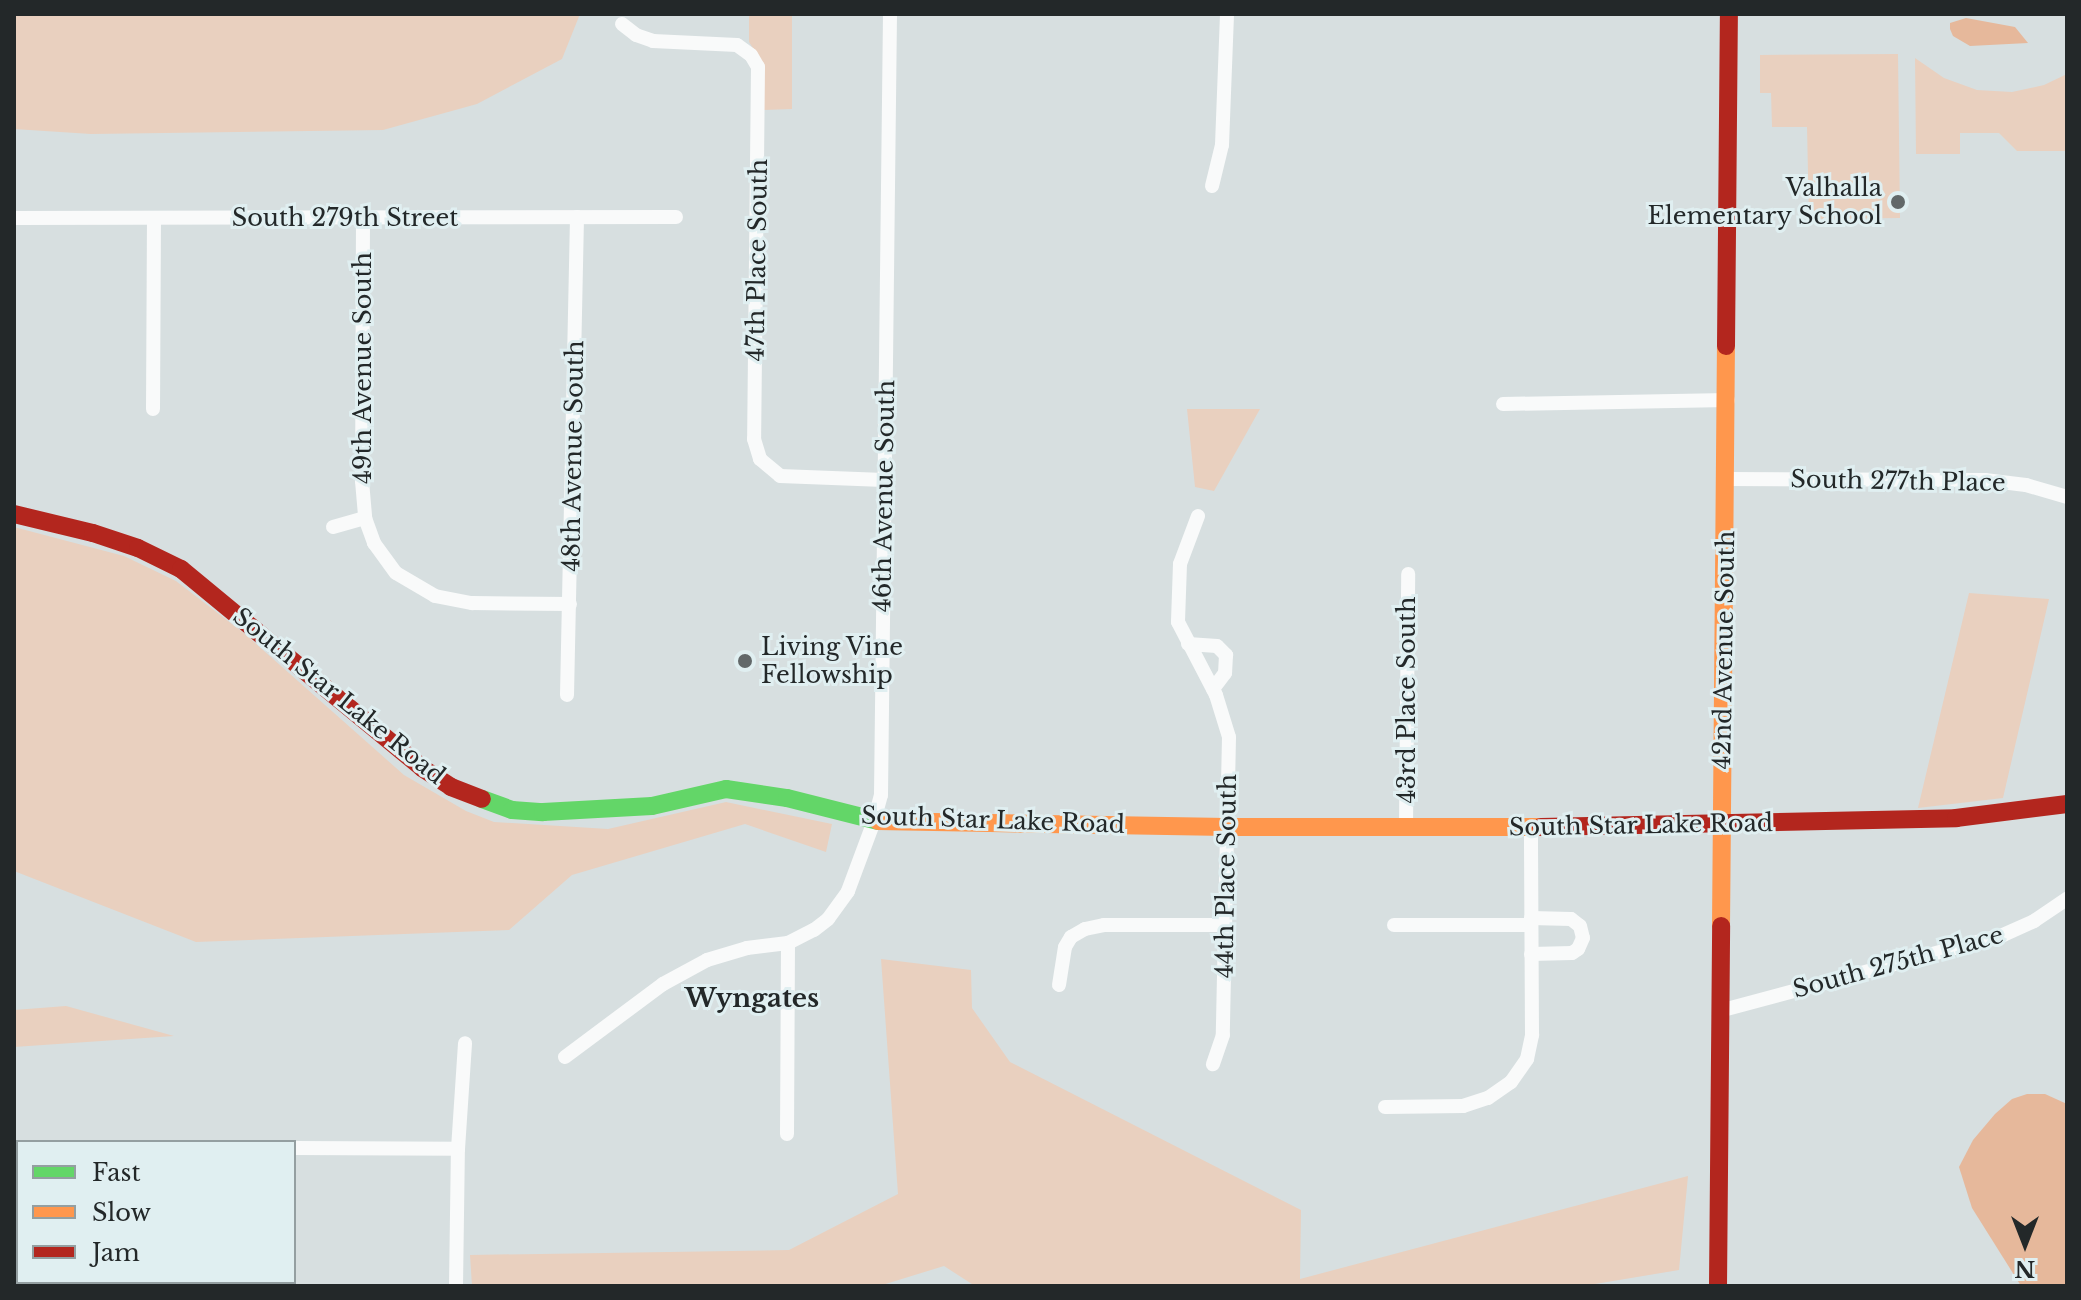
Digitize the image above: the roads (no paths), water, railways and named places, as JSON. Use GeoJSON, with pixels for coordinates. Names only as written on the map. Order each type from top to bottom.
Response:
{"type":"FeatureCollection","features":[{"type":"Feature","properties":{"kind":"street","name":"46th Avenue South"},"geometry":{"type":"LineString","coordinates":[[788,943],[814,930],[840,904],[874,821],[881,795],[890,14]]}},
{"type":"Feature","properties":{"kind":"street"},"geometry":{"type":"LineString","coordinates":[[1212,186],[1222,145],[1227,14]]}},
{"type":"Feature","properties":{"kind":"street","name":"42nd Avenue South"},"geometry":{"type":"LineString","coordinates":[[1718,1286],[1723,1010],[1721,826],[1728,400],[1729,14]]}},
{"type":"Feature","properties":{"kind":"street","name":"47th Place South"},"geometry":{"type":"LineString","coordinates":[[622,24],[636,35],[653,41],[737,45],[751,55],[759,77],[756,452],[764,465],[780,476],[884,480]]}},
{"type":"Feature","properties":{"kind":"street","name":"48th Avenue South"},"geometry":{"type":"LineString","coordinates":[[567,695],[577,217]]}},
{"type":"Feature","properties":{"kind":"street","name":"South 279th Street"},"geometry":{"type":"LineString","coordinates":[[14,218],[676,217]]}},
{"type":"Feature","properties":{"kind":"street"},"geometry":{"type":"LineString","coordinates":[[153,409],[154,219]]}},
{"type":"Feature","properties":{"kind":"street","name":"49th Avenue South"},"geometry":{"type":"LineString","coordinates":[[363,219],[361,440],[365,518],[374,543],[388,565],[415,587],[448,600],[570,604]]}},
{"type":"Feature","properties":{"kind":"street"},"geometry":{"type":"LineString","coordinates":[[1503,404],[1728,400]]}},
{"type":"Feature","properties":{"kind":"street","name":"South 277th Place"},"geometry":{"type":"LineString","coordinates":[[1727,479],[1985,480],[2026,485],[2067,497]]}},
{"type":"Feature","properties":{"kind":"street","name":"South Star Lake Road"},"geometry":{"type":"LineString","coordinates":[[14,514],[93,533],[138,548],[181,569],[422,768],[480,800],[512,810],[652,806],[726,789],[787,798],[874,821],[1227,827],[1531,827],[1721,826],[1956,818],[2067,804]]}},
{"type":"Feature","properties":{"kind":"street","name":"44th Place South"},"geometry":{"type":"LineString","coordinates":[[1198,516],[1184,546],[1176,585],[1178,622],[1213,689],[1229,737],[1223,1035],[1213,1064]]}},
{"type":"Feature","properties":{"kind":"street","name":"49th Avenue South"},"geometry":{"type":"LineString","coordinates":[[333,527],[365,518]]}},
{"type":"Feature","properties":{"kind":"street","name":"43rd Place South"},"geometry":{"type":"LineString","coordinates":[[1406,826],[1408,574]]}},
{"type":"Feature","properties":{"kind":"street"},"geometry":{"type":"LineString","coordinates":[[1188,644],[1217,646],[1226,655],[1225,673],[1213,689]]}},
{"type":"Feature","properties":{"kind":"street"},"geometry":{"type":"LineString","coordinates":[[1385,1107],[1463,1106],[1488,1098],[1511,1082],[1527,1059],[1532,1035],[1531,827]]}},
{"type":"Feature","properties":{"kind":"street","name":"South 275th Place"},"geometry":{"type":"LineString","coordinates":[[1723,1010],[2003,935],[2034,921],[2067,899]]}},
{"type":"Feature","properties":{"kind":"street"},"geometry":{"type":"LineString","coordinates":[[1394,925],[1571,919],[1580,926],[1583,938],[1578,949],[1572,953],[1531,954]]}},
{"type":"Feature","properties":{"kind":"street"},"geometry":{"type":"LineString","coordinates":[[1059,985],[1065,947],[1071,937],[1085,929],[1104,925],[1224,925]]}},
{"type":"Feature","properties":{"kind":"street"},"geometry":{"type":"LineString","coordinates":[[565,1057],[663,984],[707,960],[747,948],[788,943],[787,1134]]}},
{"type":"Feature","properties":{"kind":"street"},"geometry":{"type":"LineString","coordinates":[[456,1286],[458,1149],[465,1043]]}},
{"type":"Feature","properties":{"kind":"street"},"geometry":{"type":"LineString","coordinates":[[296,1148],[458,1149]]}},
{"type":"Feature","properties":{"kind":"place","name":"Valhalla Elementary School"},"geometry":{"type":"Point","coordinates":[1898,202]}},
{"type":"Feature","properties":{"kind":"place","name":"Living Vine Fellowship"},"geometry":{"type":"Point","coordinates":[745,661]}},
{"type":"Feature","properties":{"kind":"district","name":"Wyngates"},"geometry":{"type":"Point","coordinates":[752,999]}}]}
